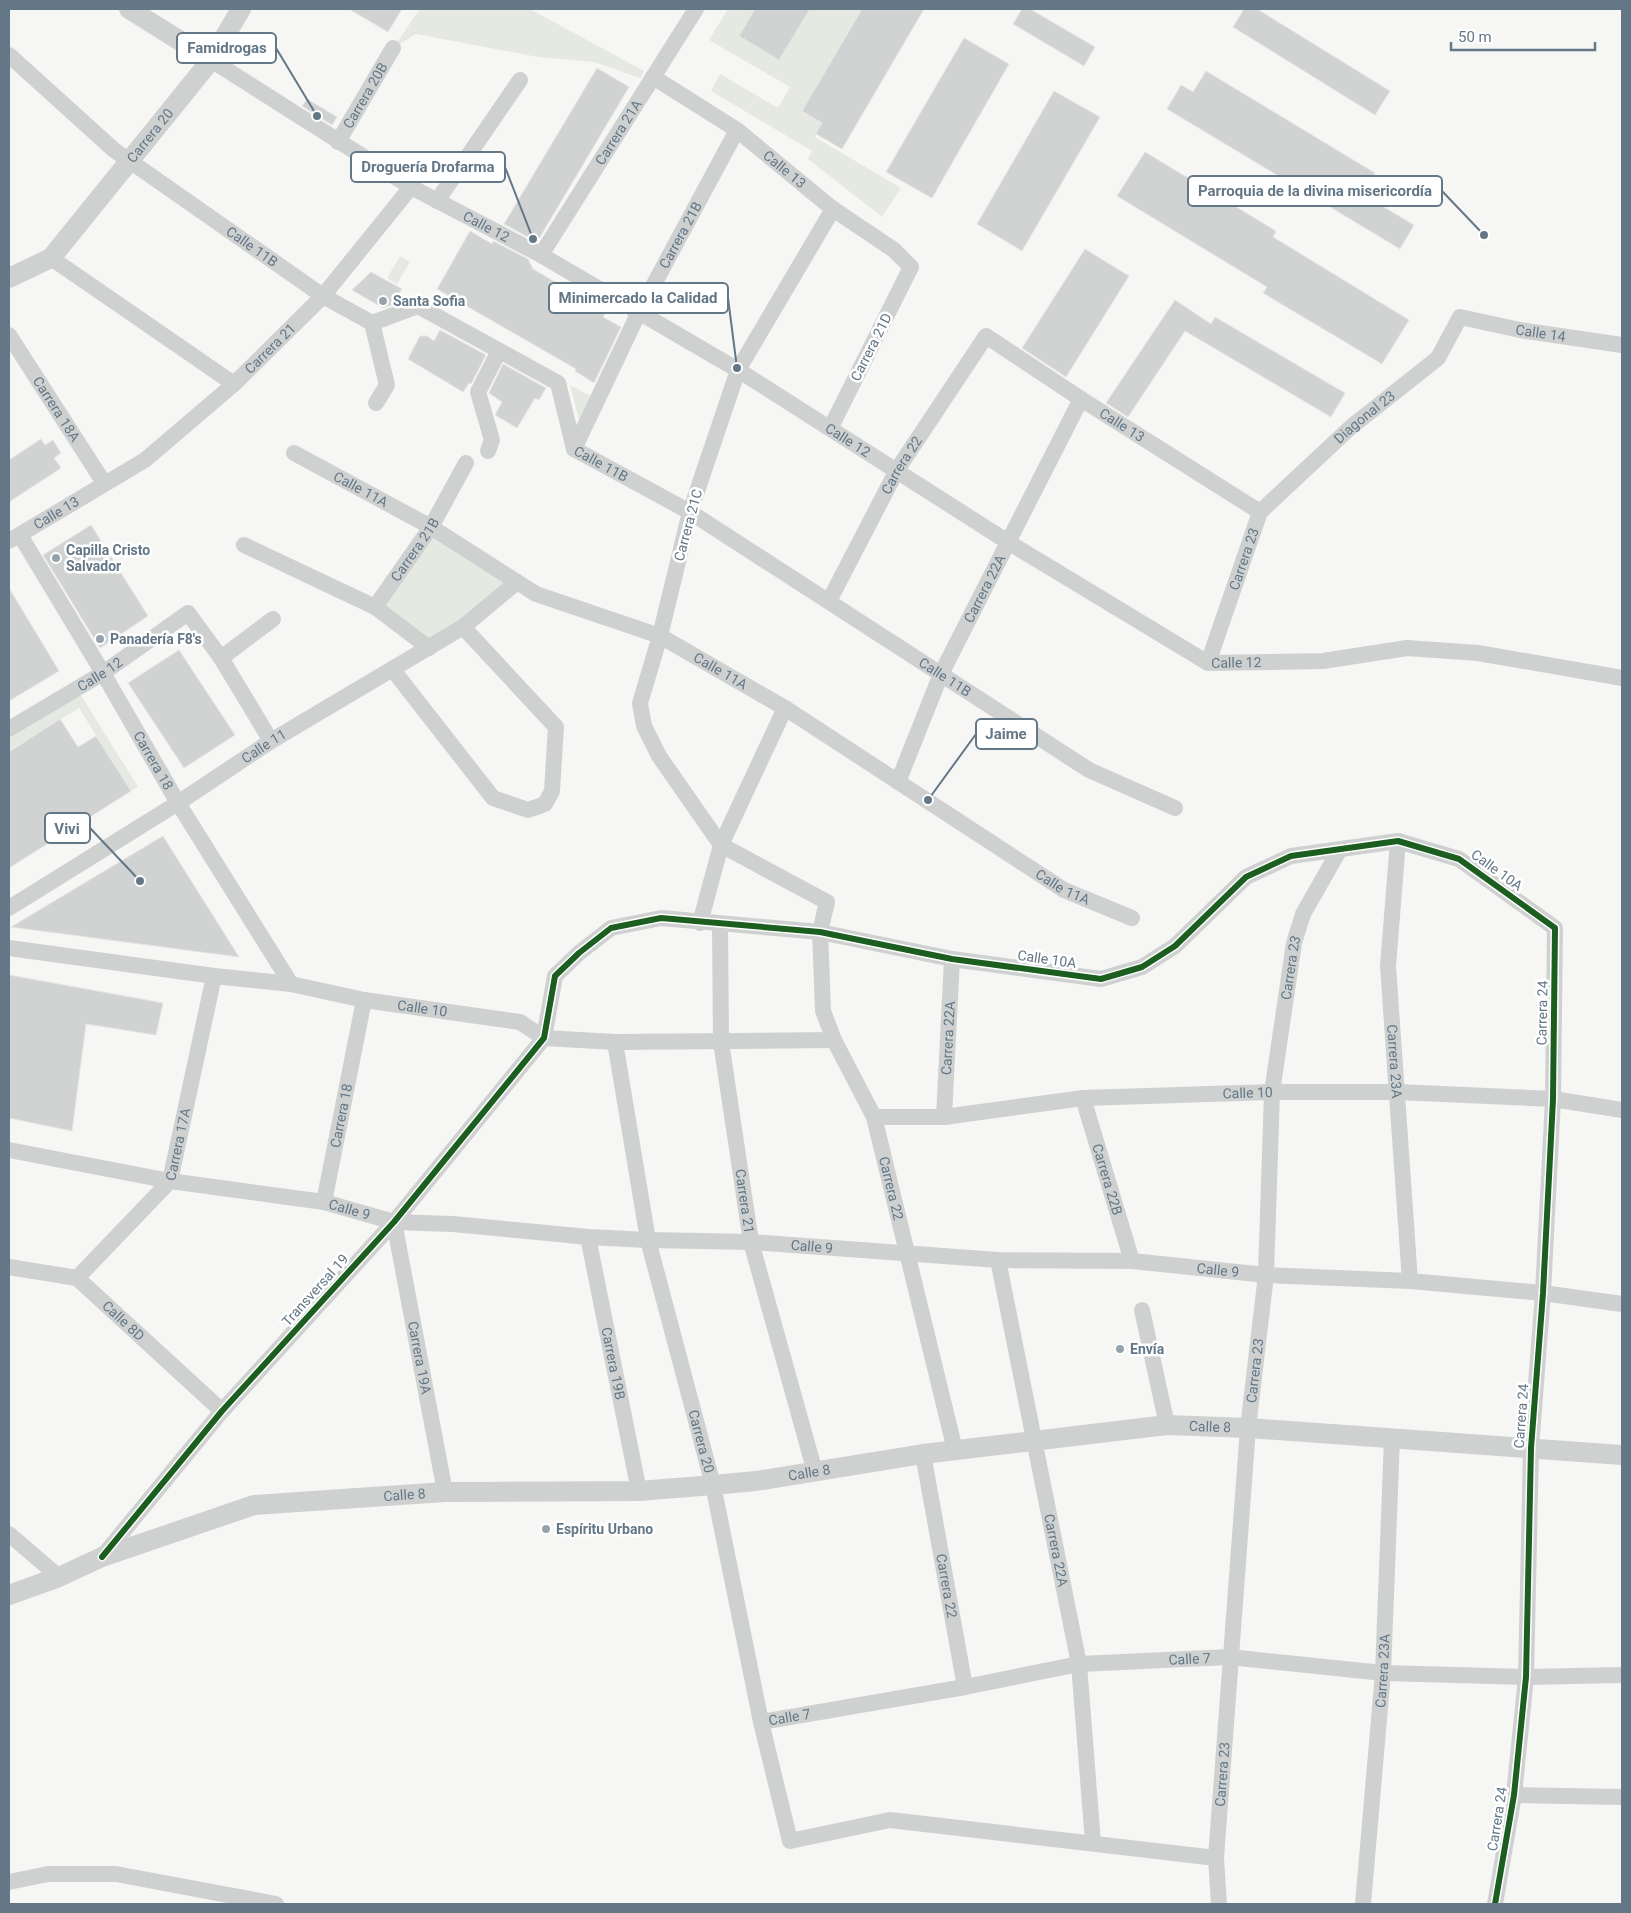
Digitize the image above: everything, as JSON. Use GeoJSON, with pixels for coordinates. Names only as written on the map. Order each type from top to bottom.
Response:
{"type":"FeatureCollection","features":[{"type":"Feature","properties":{"kind":"street","name":"Calle 12"},"geometry":{"type":"LineString","coordinates":[[129,9],[410,187],[541,255],[738,370],[831,427],[1008,542],[1208,663],[1324,661],[1408,648],[1478,653],[1622,678]]}},
{"type":"Feature","properties":{"kind":"street","name":"Carrera 20"},"geometry":{"type":"LineString","coordinates":[[51,258],[211,60],[242,9]]}},
{"type":"Feature","properties":{"kind":"street","name":"Carrera 21A"},"geometry":{"type":"LineString","coordinates":[[541,255],[696,9]]}},
{"type":"Feature","properties":{"kind":"street","name":"Carrera 20B"},"geometry":{"type":"LineString","coordinates":[[338,142],[393,48]]}},
{"type":"Feature","properties":{"kind":"street","name":"Calle 11B"},"geometry":{"type":"LineString","coordinates":[[9,55],[114,150],[324,296],[372,322],[418,306],[558,383],[574,449],[690,512],[1089,770],[1175,808]]}},
{"type":"Feature","properties":{"kind":"street","name":"Calle 13"},"geometry":{"type":"LineString","coordinates":[[653,77],[737,130],[832,209],[894,250],[911,267]]}},
{"type":"Feature","properties":{"kind":"street"},"geometry":{"type":"LineString","coordinates":[[437,201],[520,80]]}},
{"type":"Feature","properties":{"kind":"street","name":"Carrera 21B"},"geometry":{"type":"LineString","coordinates":[[574,449],[639,312],[737,130]]}},
{"type":"Feature","properties":{"kind":"street","name":"Carrera 21"},"geometry":{"type":"LineString","coordinates":[[104,483],[145,460],[234,384],[324,296],[410,187]]}},
{"type":"Feature","properties":{"kind":"street","name":"Carrera 21C"},"geometry":{"type":"LineString","coordinates":[[721,846],[659,756],[644,726],[640,703],[660,636],[690,512],[738,370],[832,209]]}},
{"type":"Feature","properties":{"kind":"street"},"geometry":{"type":"LineString","coordinates":[[9,278],[51,258],[234,384]]}},
{"type":"Feature","properties":{"kind":"street","name":"Carrera 21D"},"geometry":{"type":"LineString","coordinates":[[831,427],[911,267]]}},
{"type":"Feature","properties":{"kind":"street","name":"Calle 14"},"geometry":{"type":"LineString","coordinates":[[1460,317],[1529,331],[1622,344]]}},
{"type":"Feature","properties":{"kind":"street","name":"Diagonal 23"},"geometry":{"type":"LineString","coordinates":[[1260,512],[1351,427],[1438,358],[1460,317]]}},
{"type":"Feature","properties":{"kind":"street"},"geometry":{"type":"LineString","coordinates":[[372,322],[387,385],[376,403]]}},
{"type":"Feature","properties":{"kind":"street","name":"Carrera 18A"},"geometry":{"type":"LineString","coordinates":[[9,335],[104,483]]}},
{"type":"Feature","properties":{"kind":"street","name":"Calle 13"},"geometry":{"type":"LineString","coordinates":[[986,336],[1081,399],[1260,512]]}},
{"type":"Feature","properties":{"kind":"street","name":"Carrera 22"},"geometry":{"type":"LineString","coordinates":[[829,601],[897,470],[986,336]]}},
{"type":"Feature","properties":{"kind":"street"},"geometry":{"type":"LineString","coordinates":[[488,451],[492,440],[478,392],[499,351]]}},
{"type":"Feature","properties":{"kind":"street","name":"Carrera 22A"},"geometry":{"type":"LineString","coordinates":[[898,782],[941,674],[1081,399]]}},
{"type":"Feature","properties":{"kind":"street","name":"Calle 11A"},"geometry":{"type":"LineString","coordinates":[[294,453],[431,527],[536,594],[660,636],[785,708],[1064,890],[1132,918]]}},
{"type":"Feature","properties":{"kind":"street","name":"Carrera 21B"},"geometry":{"type":"LineString","coordinates":[[375,607],[431,527],[466,463]]}},
{"type":"Feature","properties":{"kind":"street","name":"Calle 13"},"geometry":{"type":"LineString","coordinates":[[14,538],[104,483]]}},
{"type":"Feature","properties":{"kind":"street","name":"Carrera 23"},"geometry":{"type":"LineString","coordinates":[[1208,663],[1260,512]]}},
{"type":"Feature","properties":{"kind":"street","name":"Carrera 18"},"geometry":{"type":"LineString","coordinates":[[14,538],[103,672],[178,804],[291,984]]}},
{"type":"Feature","properties":{"kind":"street"},"geometry":{"type":"LineString","coordinates":[[244,545],[375,607],[429,648]]}},
{"type":"Feature","properties":{"kind":"street","name":"Calle 11"},"geometry":{"type":"LineString","coordinates":[[9,908],[178,804],[271,742],[463,627],[517,582]]}},
{"type":"Feature","properties":{"kind":"street","name":"Calle 12"},"geometry":{"type":"LineString","coordinates":[[11,722],[103,672],[188,613],[221,658]]}},
{"type":"Feature","properties":{"kind":"street"},"geometry":{"type":"LineString","coordinates":[[271,742],[221,658],[273,619]]}},
{"type":"Feature","properties":{"kind":"street"},"geometry":{"type":"LineString","coordinates":[[393,670],[493,798],[528,810],[545,804],[552,792],[556,727],[463,627]]}},
{"type":"Feature","properties":{"kind":"street"},"geometry":{"type":"LineString","coordinates":[[700,922],[721,846],[785,708]]}},
{"type":"Feature","properties":{"kind":"street","name":"Calle 10A"},"geometry":{"type":"LineString","coordinates":[[544,1038],[555,976],[579,953],[612,928],[661,918],[820,932],[952,959],[1101,978],[1142,967],[1174,946],[1246,877],[1291,856],[1398,842],[1460,858],[1555,928]]}},
{"type":"Feature","properties":{"kind":"street","name":"Carrera 23A"},"geometry":{"type":"LineString","coordinates":[[1398,842],[1388,966],[1410,1281]]}},
{"type":"Feature","properties":{"kind":"street"},"geometry":{"type":"LineString","coordinates":[[721,846],[827,902],[820,932]]}},
{"type":"Feature","properties":{"kind":"street","name":"Carrera 23"},"geometry":{"type":"LineString","coordinates":[[1219,1904],[1216,1858],[1229,1657],[1248,1428],[1266,1274],[1272,1092],[1294,943],[1303,914],[1340,849]]}},
{"type":"Feature","properties":{"kind":"street","name":"Carrera 21"},"geometry":{"type":"LineString","coordinates":[[720,924],[721,1042],[751,1242],[815,1472]]}},
{"type":"Feature","properties":{"kind":"street","name":"Carrera 24"},"geometry":{"type":"LineString","coordinates":[[1495,1904],[1514,1795],[1526,1677],[1531,1448],[1543,1294],[1553,1099],[1555,928]]}},
{"type":"Feature","properties":{"kind":"street","name":"Carrera 22"},"geometry":{"type":"LineString","coordinates":[[820,932],[823,1011],[834,1040],[874,1117],[955,1450]]}},
{"type":"Feature","properties":{"kind":"street","name":"Calle 10"},"geometry":{"type":"LineString","coordinates":[[9,948],[214,976],[291,984],[364,1000],[520,1022],[544,1038]]}},
{"type":"Feature","properties":{"kind":"street","name":"Carrera 22A"},"geometry":{"type":"LineString","coordinates":[[944,1117],[952,959]]}},
{"type":"Feature","properties":{"kind":"street","name":"Carrera 17A"},"geometry":{"type":"LineString","coordinates":[[77,1278],[170,1181],[214,976]]}},
{"type":"Feature","properties":{"kind":"street","name":"Carrera 18"},"geometry":{"type":"LineString","coordinates":[[324,1202],[364,1000]]}},
{"type":"Feature","properties":{"kind":"street"},"geometry":{"type":"LineString","coordinates":[[544,1038],[615,1042],[834,1040]]}},
{"type":"Feature","properties":{"kind":"street","name":"Transversal 19"},"geometry":{"type":"LineString","coordinates":[[102,1557],[222,1411],[394,1222],[544,1038]]}},
{"type":"Feature","properties":{"kind":"street","name":"Carrera 20"},"geometry":{"type":"LineString","coordinates":[[615,1042],[648,1240],[712,1485],[761,1722],[790,1841],[890,1820],[1093,1843]]}},
{"type":"Feature","properties":{"kind":"street","name":"Calle 10"},"geometry":{"type":"LineString","coordinates":[[874,1117],[944,1117],[1083,1098],[1272,1092],[1398,1092],[1553,1099],[1622,1110]]}},
{"type":"Feature","properties":{"kind":"street","name":"Carrera 22B"},"geometry":{"type":"LineString","coordinates":[[1083,1098],[1132,1261]]}},
{"type":"Feature","properties":{"kind":"street","name":"Calle 9"},"geometry":{"type":"LineString","coordinates":[[9,1150],[170,1181],[324,1202],[394,1222],[453,1224],[588,1237],[751,1242],[998,1260],[1132,1261],[1266,1274],[1410,1281],[1622,1304]]}},
{"type":"Feature","properties":{"kind":"street","name":"Carrera 19A"},"geometry":{"type":"LineString","coordinates":[[394,1222],[445,1492]]}},
{"type":"Feature","properties":{"kind":"street","name":"Carrera 19B"},"geometry":{"type":"LineString","coordinates":[[588,1237],[639,1491]]}},
{"type":"Feature","properties":{"kind":"street","name":"Carrera 22A"},"geometry":{"type":"LineString","coordinates":[[998,1260],[1080,1664],[1093,1843]]}},
{"type":"Feature","properties":{"kind":"street"},"geometry":{"type":"LineString","coordinates":[[9,1268],[77,1278]]}},
{"type":"Feature","properties":{"kind":"street","name":"Calle 8D"},"geometry":{"type":"LineString","coordinates":[[77,1278],[222,1411]]}},
{"type":"Feature","properties":{"kind":"street"},"geometry":{"type":"LineString","coordinates":[[1142,1310],[1167,1425]]}},
{"type":"Feature","properties":{"kind":"street","name":"Calle 8"},"geometry":{"type":"LineString","coordinates":[[9,1596],[59,1577],[102,1557],[254,1505],[445,1492],[639,1491],[712,1485],[815,1472],[923,1454],[1167,1425],[1248,1428],[1622,1455]]}},
{"type":"Feature","properties":{"kind":"street","name":"Carrera 23A"},"geometry":{"type":"LineString","coordinates":[[1363,1904],[1382,1673],[1392,1438]]}},
{"type":"Feature","properties":{"kind":"street","name":"Carrera 22"},"geometry":{"type":"LineString","coordinates":[[923,1454],[965,1687]]}},
{"type":"Feature","properties":{"kind":"street"},"geometry":{"type":"LineString","coordinates":[[9,1534],[59,1577]]}},
{"type":"Feature","properties":{"kind":"street","name":"Calle 7"},"geometry":{"type":"LineString","coordinates":[[761,1722],[965,1687],[1080,1664],[1229,1657],[1382,1673],[1526,1677],[1622,1675]]}},
{"type":"Feature","properties":{"kind":"street"},"geometry":{"type":"LineString","coordinates":[[1514,1795],[1622,1797]]}},
{"type":"Feature","properties":{"kind":"street"},"geometry":{"type":"LineString","coordinates":[[1093,1843],[1216,1858]]}},
{"type":"Feature","properties":{"kind":"street"},"geometry":{"type":"LineString","coordinates":[[9,1882],[48,1874],[116,1874],[276,1904]]}},
{"type":"Feature","properties":{"kind":"shaded area"},"geometry":{"type":"Polygon","coordinates":[[[420,9],[530,9],[644,71],[640,78],[594,62],[538,57],[416,34],[393,48],[420,9]]]}},
{"type":"Feature","properties":{"kind":"shaded area"},"geometry":{"type":"Polygon","coordinates":[[[728,9],[755,9],[739,36],[779,60],[810,9],[862,9],[802,111],[822,123],[815,137],[901,188],[882,217],[808,159],[812,151],[711,91],[720,74],[778,108],[790,87],[709,40],[728,9]]]}},
{"type":"Feature","properties":{"kind":"shaded area"},"geometry":{"type":"Polygon","coordinates":[[[400,256],[410,262],[397,284],[387,278],[400,256]]]}},
{"type":"Feature","properties":{"kind":"shaded area"},"geometry":{"type":"Polygon","coordinates":[[[570,385],[591,396],[579,420],[570,385]]]}},
{"type":"Feature","properties":{"kind":"shaded area"},"geometry":{"type":"Polygon","coordinates":[[[431,527],[517,582],[429,648],[375,607],[431,527]]]}},
{"type":"Feature","properties":{"kind":"shaded area"},"geometry":{"type":"Polygon","coordinates":[[[80,694],[138,787],[131,791],[79,708],[9,751],[9,738],[80,694]]]}},
{"type":"Feature","properties":{"kind":"building"},"geometry":{"type":"Polygon","coordinates":[[[349,9],[402,9],[388,32],[349,9]]]}},
{"type":"Feature","properties":{"kind":"building"},"geometry":{"type":"Polygon","coordinates":[[[755,9],[810,9],[779,60],[739,36],[755,9]]]}},
{"type":"Feature","properties":{"kind":"building"},"geometry":{"type":"Polygon","coordinates":[[[862,9],[924,9],[842,149],[816,134],[822,123],[802,111],[862,9]]]}},
{"type":"Feature","properties":{"kind":"building"},"geometry":{"type":"Polygon","coordinates":[[[1022,9],[1030,9],[1095,47],[1084,66],[1013,24],[1022,9]]]}},
{"type":"Feature","properties":{"kind":"building"},"geometry":{"type":"Polygon","coordinates":[[[1244,9],[1257,9],[1390,91],[1375,115],[1233,27],[1244,9]]]}},
{"type":"Feature","properties":{"kind":"building"},"geometry":{"type":"Polygon","coordinates":[[[964,38],[1009,64],[932,198],[886,172],[964,38]]]}},
{"type":"Feature","properties":{"kind":"building"},"geometry":{"type":"Polygon","coordinates":[[[597,68],[629,87],[537,242],[504,224],[597,68]]]}},
{"type":"Feature","properties":{"kind":"building"},"geometry":{"type":"Polygon","coordinates":[[[1206,71],[1375,173],[1362,194],[1414,225],[1400,249],[1167,109],[1181,85],[1193,92],[1206,71]]]}},
{"type":"Feature","properties":{"kind":"building"},"geometry":{"type":"Polygon","coordinates":[[[1054,91],[1100,117],[1022,251],[977,224],[1054,91]]]}},
{"type":"Feature","properties":{"kind":"building"},"geometry":{"type":"Polygon","coordinates":[[[307,99],[337,117],[332,125],[302,106],[307,99]]]}},
{"type":"Feature","properties":{"kind":"building"},"geometry":{"type":"Polygon","coordinates":[[[1145,152],[1276,231],[1273,237],[1409,320],[1382,364],[1263,293],[1267,287],[1117,196],[1145,152]]]}},
{"type":"Feature","properties":{"kind":"building"},"geometry":{"type":"Polygon","coordinates":[[[470,231],[492,244],[493,241],[528,259],[533,269],[606,312],[603,317],[621,327],[594,383],[575,371],[576,369],[437,289],[470,231]]]}},
{"type":"Feature","properties":{"kind":"building"},"geometry":{"type":"Polygon","coordinates":[[[1085,249],[1129,276],[1066,377],[1022,348],[1085,249]]]}},
{"type":"Feature","properties":{"kind":"building","name":"Santa Sofia"},"geometry":{"type":"Polygon","coordinates":[[[371,272],[402,289],[392,305],[383,308],[352,290],[371,272]]]}},
{"type":"Feature","properties":{"kind":"building"},"geometry":{"type":"Polygon","coordinates":[[[1175,300],[1211,324],[1215,317],[1345,393],[1331,417],[1185,331],[1128,417],[1106,403],[1175,300]]]}},
{"type":"Feature","properties":{"kind":"building"},"geometry":{"type":"Polygon","coordinates":[[[440,330],[486,355],[471,384],[469,383],[463,392],[408,359],[420,336],[427,336],[434,341],[440,330]]]}},
{"type":"Feature","properties":{"kind":"building"},"geometry":{"type":"Polygon","coordinates":[[[503,364],[546,388],[539,400],[535,398],[517,428],[495,415],[502,402],[489,393],[503,364]]]}},
{"type":"Feature","properties":{"kind":"building"},"geometry":{"type":"Polygon","coordinates":[[[41,439],[45,445],[53,440],[61,453],[54,458],[61,468],[9,502],[9,460],[41,439]]]}},
{"type":"Feature","properties":{"kind":"building"},"geometry":{"type":"Polygon","coordinates":[[[91,525],[148,616],[100,648],[43,555],[91,525]]]}},
{"type":"Feature","properties":{"kind":"building"},"geometry":{"type":"Polygon","coordinates":[[[9,588],[59,671],[9,701],[9,588]]]}},
{"type":"Feature","properties":{"kind":"building"},"geometry":{"type":"Polygon","coordinates":[[[179,650],[235,735],[184,768],[128,683],[179,650]]]}},
{"type":"Feature","properties":{"kind":"building"},"geometry":{"type":"Polygon","coordinates":[[[60,719],[78,747],[96,736],[131,791],[9,868],[9,752],[60,719]]]}},
{"type":"Feature","properties":{"kind":"building"},"geometry":{"type":"Polygon","coordinates":[[[163,836],[239,957],[11,927],[163,836]]]}},
{"type":"Feature","properties":{"kind":"building"},"geometry":{"type":"Polygon","coordinates":[[[9,975],[163,1003],[156,1035],[86,1024],[72,1131],[9,1118],[9,975]]]}},
{"type":"Feature","properties":{"kind":"cycle path"},"geometry":{"type":"LineString","coordinates":[[102,1557],[222,1411],[394,1222],[544,1038],[555,976],[579,953],[611,928],[661,918],[820,932],[952,959],[1101,979],[1142,967],[1175,946],[1246,877],[1291,856],[1398,841],[1459,859],[1555,928],[1553,1099],[1543,1293],[1531,1448],[1526,1677],[1514,1795],[1495,1904]]}},
{"type":"Feature","properties":{"kind":"place","name":"Famidrogas"},"geometry":{"type":"Point","coordinates":[317,116]}},
{"type":"Feature","properties":{"kind":"place","name":"Parroquia de la divina misericordía"},"geometry":{"type":"Point","coordinates":[1484,235]}},
{"type":"Feature","properties":{"kind":"place","name":"Droguería Drofarma"},"geometry":{"type":"Point","coordinates":[533,239]}},
{"type":"Feature","properties":{"kind":"place","name":"Santa Sofia"},"geometry":{"type":"Point","coordinates":[383,301]}},
{"type":"Feature","properties":{"kind":"place","name":"Minimercado la Calidad"},"geometry":{"type":"Point","coordinates":[737,368]}},
{"type":"Feature","properties":{"kind":"place","name":"Capilla Cristo Salvador"},"geometry":{"type":"Point","coordinates":[56,558]}},
{"type":"Feature","properties":{"kind":"place","name":"Panadería F8's"},"geometry":{"type":"Point","coordinates":[100,639]}},
{"type":"Feature","properties":{"kind":"place","name":"Jaime"},"geometry":{"type":"Point","coordinates":[928,800]}},
{"type":"Feature","properties":{"kind":"place","name":"Vivi"},"geometry":{"type":"Point","coordinates":[140,881]}},
{"type":"Feature","properties":{"kind":"place","name":"Envía"},"geometry":{"type":"Point","coordinates":[1120,1349]}},
{"type":"Feature","properties":{"kind":"place","name":"Espíritu Urbano"},"geometry":{"type":"Point","coordinates":[546,1529]}}]}
